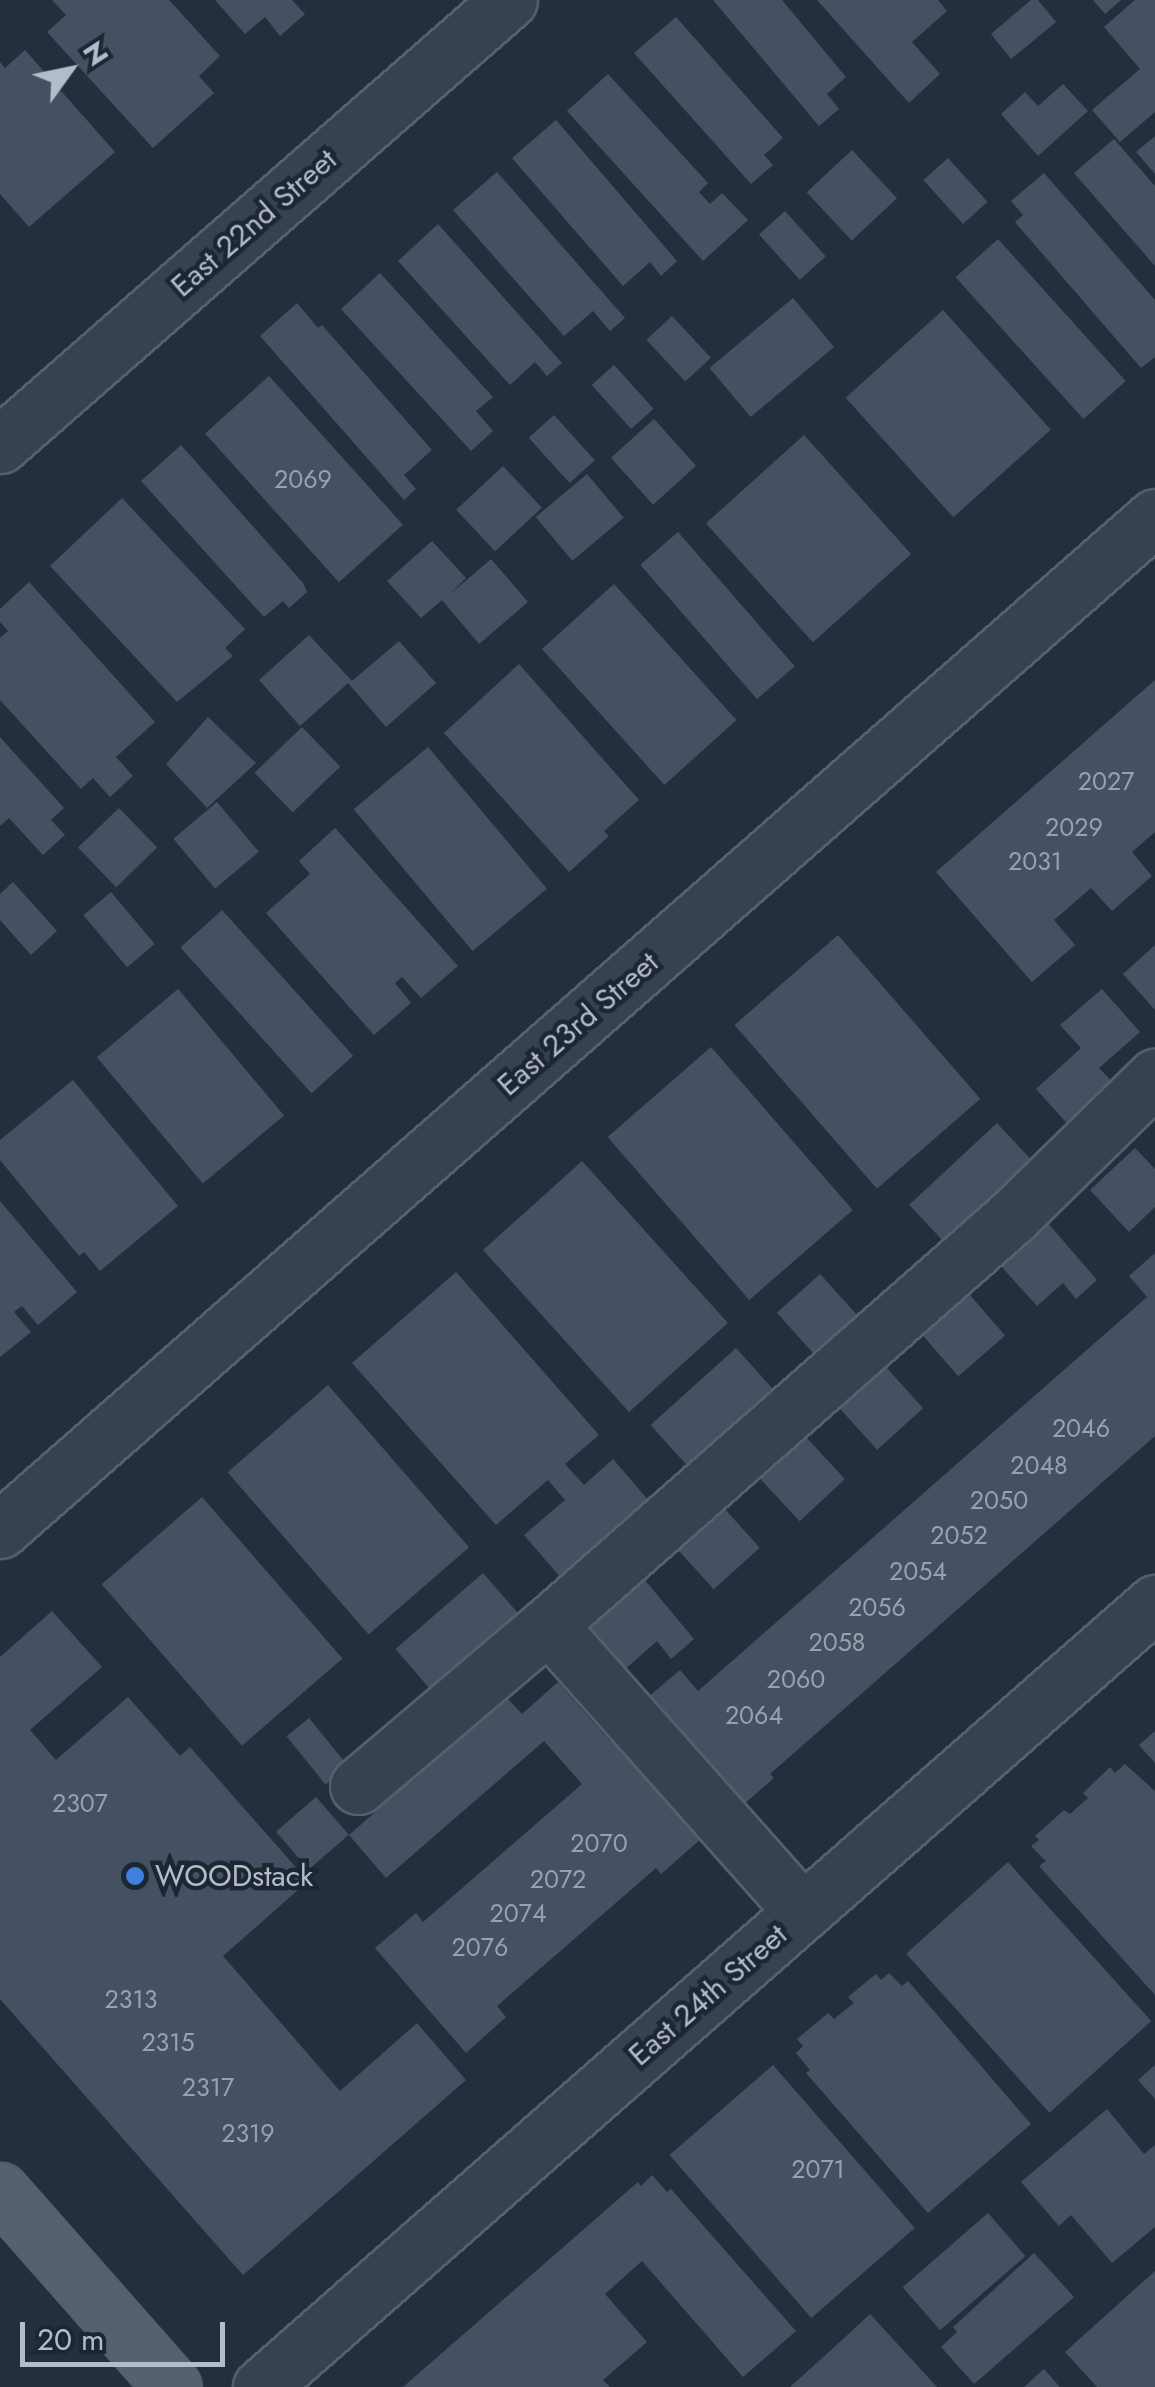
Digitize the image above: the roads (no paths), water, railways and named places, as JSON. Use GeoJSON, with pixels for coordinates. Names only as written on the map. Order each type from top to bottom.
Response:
{"type":"FeatureCollection","features":[{"type":"Feature","properties":{"kind":"main road"},"geometry":{"type":"LineString","coordinates":[[0,2191],[173,2387]]}},
{"type":"Feature","properties":{"kind":"street","name":"East 22nd Street"},"geometry":{"type":"LineString","coordinates":[[0,445],[509,0]]}},
{"type":"Feature","properties":{"kind":"street","name":"East 23rd Street"},"geometry":{"type":"LineString","coordinates":[[0,1530],[1155,517]]}},
{"type":"Feature","properties":{"kind":"street"},"geometry":{"type":"LineString","coordinates":[[358,1786],[548,1625],[1013,1216],[1155,1077]]}},
{"type":"Feature","properties":{"kind":"street","name":"East 24th Street"},"geometry":{"type":"LineString","coordinates":[[261,2387],[1155,1603]]}},
{"type":"Feature","properties":{"kind":"street"},"geometry":{"type":"LineString","coordinates":[[548,1625],[803,1912]]}},
{"type":"Feature","properties":{"kind":"place","name":"WOODstack"},"geometry":{"type":"Point","coordinates":[135,1876]}}]}
